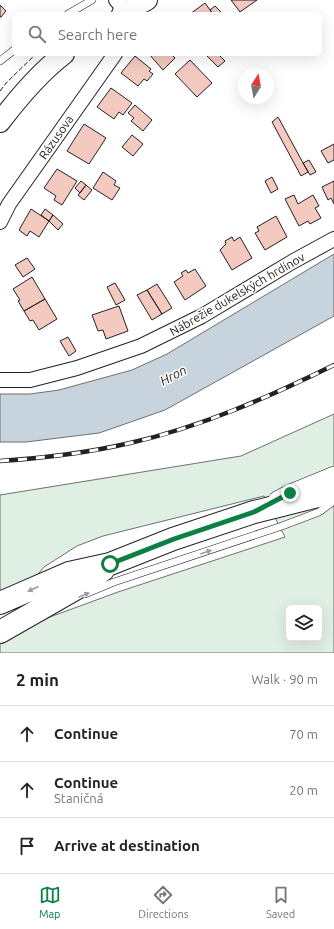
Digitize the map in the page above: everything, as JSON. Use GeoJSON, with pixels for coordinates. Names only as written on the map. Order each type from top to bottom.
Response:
{"type":"FeatureCollection","features":[{"type":"Feature","properties":{"kind":"main road"},"geometry":{"type":"LineString","coordinates":[[127,10],[147,0]]}},
{"type":"Feature","properties":{"kind":"main road"},"geometry":{"type":"LineString","coordinates":[[0,122],[18,98],[40,74],[62,56]]}},
{"type":"Feature","properties":{"kind":"main road"},"geometry":{"type":"LineString","coordinates":[[0,603],[69,573],[110,564],[174,539],[254,512],[334,492]]}},
{"type":"Feature","properties":{"kind":"main road"},"geometry":{"type":"LineString","coordinates":[[0,632],[46,604],[84,584],[110,564]]}},
{"type":"Feature","properties":{"kind":"street"},"geometry":{"type":"LineString","coordinates":[[127,10],[154,0]]}},
{"type":"Feature","properties":{"kind":"street","name":"Rázusova"},"geometry":{"type":"LineString","coordinates":[[0,222],[9,204],[114,56]]}},
{"type":"Feature","properties":{"kind":"street","name":"Nábrežie dukelských hrdinov"},"geometry":{"type":"LineString","coordinates":[[0,380],[30,380],[77,368],[141,346],[202,316],[292,262],[334,239]]}},
{"type":"Feature","properties":{"kind":"street"},"geometry":{"type":"LineString","coordinates":[[254,512],[290,493],[334,475]]}},
{"type":"Feature","properties":{"kind":"lane"},"geometry":{"type":"LineString","coordinates":[[71,12],[92,0]]}},
{"type":"Feature","properties":{"kind":"lane"},"geometry":{"type":"LineString","coordinates":[[0,61],[12,52]]}},
{"type":"Feature","properties":{"kind":"lane"},"geometry":{"type":"LineString","coordinates":[[46,604],[75,598],[114,582],[282,526],[319,512],[334,501]]}},
{"type":"Feature","properties":{"kind":"green space"},"geometry":{"type":"Polygon","coordinates":[[[334,414],[334,653],[0,653],[0,638],[20,628],[118,592],[285,537],[264,496],[103,536],[77,546],[44,567],[29,585],[0,598],[0,495],[241,456],[334,414]]]}},
{"type":"Feature","properties":{"kind":"water","name":"Hron"},"geometry":{"type":"Polygon","coordinates":[[[334,254],[334,316],[165,410],[99,433],[26,442],[0,442],[0,394],[30,394],[59,390],[132,370],[167,354],[334,254]]]}},
{"type":"Feature","properties":{"kind":"building"},"geometry":{"type":"Polygon","coordinates":[[[231,0],[257,0],[240,12],[231,0]]]}},
{"type":"Feature","properties":{"kind":"building"},"geometry":{"type":"Polygon","coordinates":[[[205,3],[212,12],[193,12],[205,3]]]}},
{"type":"Feature","properties":{"kind":"building"},"geometry":{"type":"Polygon","coordinates":[[[0,5],[6,11],[1,17],[0,17],[0,5]]]}},
{"type":"Feature","properties":{"kind":"building"},"geometry":{"type":"Polygon","coordinates":[[[215,6],[221,12],[212,12],[210,10],[215,6]]]}},
{"type":"Feature","properties":{"kind":"building"},"geometry":{"type":"Polygon","coordinates":[[[135,56],[151,69],[149,71],[153,74],[147,81],[144,79],[138,86],[121,73],[135,56]]]}},
{"type":"Feature","properties":{"kind":"building"},"geometry":{"type":"Polygon","coordinates":[[[151,56],[173,56],[175,58],[163,70],[151,56]]]}},
{"type":"Feature","properties":{"kind":"building"},"geometry":{"type":"Polygon","coordinates":[[[207,56],[220,56],[225,61],[218,67],[207,56]]]}},
{"type":"Feature","properties":{"kind":"building"},"geometry":{"type":"Polygon","coordinates":[[[190,60],[212,83],[197,97],[175,74],[190,60]]]}},
{"type":"Feature","properties":{"kind":"building"},"geometry":{"type":"Polygon","coordinates":[[[111,88],[132,103],[123,115],[119,112],[114,119],[97,107],[111,88]]]}},
{"type":"Feature","properties":{"kind":"building"},"geometry":{"type":"Polygon","coordinates":[[[135,105],[152,120],[143,131],[131,121],[134,118],[128,113],[135,105]]]}},
{"type":"Feature","properties":{"kind":"building"},"geometry":{"type":"Polygon","coordinates":[[[278,117],[308,172],[301,176],[272,122],[278,117]]]}},
{"type":"Feature","properties":{"kind":"building"},"geometry":{"type":"Polygon","coordinates":[[[84,124],[106,138],[89,164],[67,151],[84,124]]]}},
{"type":"Feature","properties":{"kind":"building"},"geometry":{"type":"Polygon","coordinates":[[[132,135],[143,144],[133,156],[122,147],[132,135]]]}},
{"type":"Feature","properties":{"kind":"building"},"geometry":{"type":"Polygon","coordinates":[[[334,144],[334,160],[328,163],[321,151],[334,144]]]}},
{"type":"Feature","properties":{"kind":"building"},"geometry":{"type":"Polygon","coordinates":[[[309,160],[316,172],[310,175],[303,163],[309,160]]]}},
{"type":"Feature","properties":{"kind":"building"},"geometry":{"type":"Polygon","coordinates":[[[57,169],[77,181],[62,205],[54,200],[56,196],[44,188],[57,169]]]}},
{"type":"Feature","properties":{"kind":"building"},"geometry":{"type":"Polygon","coordinates":[[[103,172],[116,181],[114,185],[120,188],[112,200],[93,188],[103,172]]]}},
{"type":"Feature","properties":{"kind":"building"},"geometry":{"type":"Polygon","coordinates":[[[272,177],[278,189],[271,193],[265,181],[272,177]]]}},
{"type":"Feature","properties":{"kind":"building"},"geometry":{"type":"Polygon","coordinates":[[[81,181],[86,185],[80,193],[75,188],[81,181]]]}},
{"type":"Feature","properties":{"kind":"building"},"geometry":{"type":"Polygon","coordinates":[[[334,181],[334,204],[331,198],[328,200],[322,187],[334,181]]]}},
{"type":"Feature","properties":{"kind":"building"},"geometry":{"type":"Polygon","coordinates":[[[86,185],[92,190],[84,200],[78,195],[86,185]]]}},
{"type":"Feature","properties":{"kind":"building"},"geometry":{"type":"Polygon","coordinates":[[[294,195],[298,204],[313,195],[319,206],[315,208],[321,218],[310,224],[308,221],[299,226],[285,199],[294,195]]]}},
{"type":"Feature","properties":{"kind":"building"},"geometry":{"type":"Polygon","coordinates":[[[31,209],[49,221],[39,237],[30,231],[27,236],[19,230],[31,209]]]}},
{"type":"Feature","properties":{"kind":"building"},"geometry":{"type":"Polygon","coordinates":[[[45,209],[53,215],[49,221],[41,215],[45,209]]]}},
{"type":"Feature","properties":{"kind":"building"},"geometry":{"type":"Polygon","coordinates":[[[53,215],[63,224],[58,230],[49,221],[53,215]]]}},
{"type":"Feature","properties":{"kind":"building"},"geometry":{"type":"Polygon","coordinates":[[[276,216],[287,237],[265,250],[255,233],[259,231],[257,227],[276,216]]]}},
{"type":"Feature","properties":{"kind":"building"},"geometry":{"type":"Polygon","coordinates":[[[232,237],[234,241],[240,237],[252,258],[232,270],[220,250],[226,244],[225,241],[232,237]]]}},
{"type":"Feature","properties":{"kind":"building"},"geometry":{"type":"Polygon","coordinates":[[[27,258],[35,269],[23,277],[15,265],[27,258]]]}},
{"type":"Feature","properties":{"kind":"building"},"geometry":{"type":"Polygon","coordinates":[[[195,269],[206,286],[185,300],[174,282],[183,276],[181,273],[186,270],[188,273],[195,269]]]}},
{"type":"Feature","properties":{"kind":"building"},"geometry":{"type":"Polygon","coordinates":[[[32,277],[45,299],[24,311],[18,301],[20,300],[13,289],[32,277]]]}},
{"type":"Feature","properties":{"kind":"building"},"geometry":{"type":"Polygon","coordinates":[[[115,283],[125,300],[116,305],[107,287],[115,283]]]}},
{"type":"Feature","properties":{"kind":"building"},"geometry":{"type":"Polygon","coordinates":[[[157,284],[172,308],[162,314],[147,290],[157,284]]]}},
{"type":"Feature","properties":{"kind":"building"},"geometry":{"type":"Polygon","coordinates":[[[147,290],[162,314],[152,320],[137,295],[147,290]]]}},
{"type":"Feature","properties":{"kind":"building"},"geometry":{"type":"Polygon","coordinates":[[[45,299],[57,319],[39,330],[33,320],[30,321],[24,311],[45,299]]]}},
{"type":"Feature","properties":{"kind":"building"},"geometry":{"type":"Polygon","coordinates":[[[119,306],[128,331],[106,339],[103,330],[98,331],[92,315],[119,306]]]}},
{"type":"Feature","properties":{"kind":"building"},"geometry":{"type":"Polygon","coordinates":[[[68,337],[76,351],[69,356],[60,341],[68,337]]]}},
{"type":"Feature","properties":{"kind":"railway"},"geometry":{"type":"LineString","coordinates":[[0,461],[49,457],[114,447],[183,429],[260,400],[334,365]]}},
{"type":"Feature","properties":{"kind":"fence"},"geometry":{"type":"LineString","coordinates":[[0,91],[7,82],[34,56]]}},
{"type":"Feature","properties":{"kind":"route"},"geometry":{"type":"LineString","coordinates":[[110,564],[174,539],[254,512],[290,493]]}}]}
